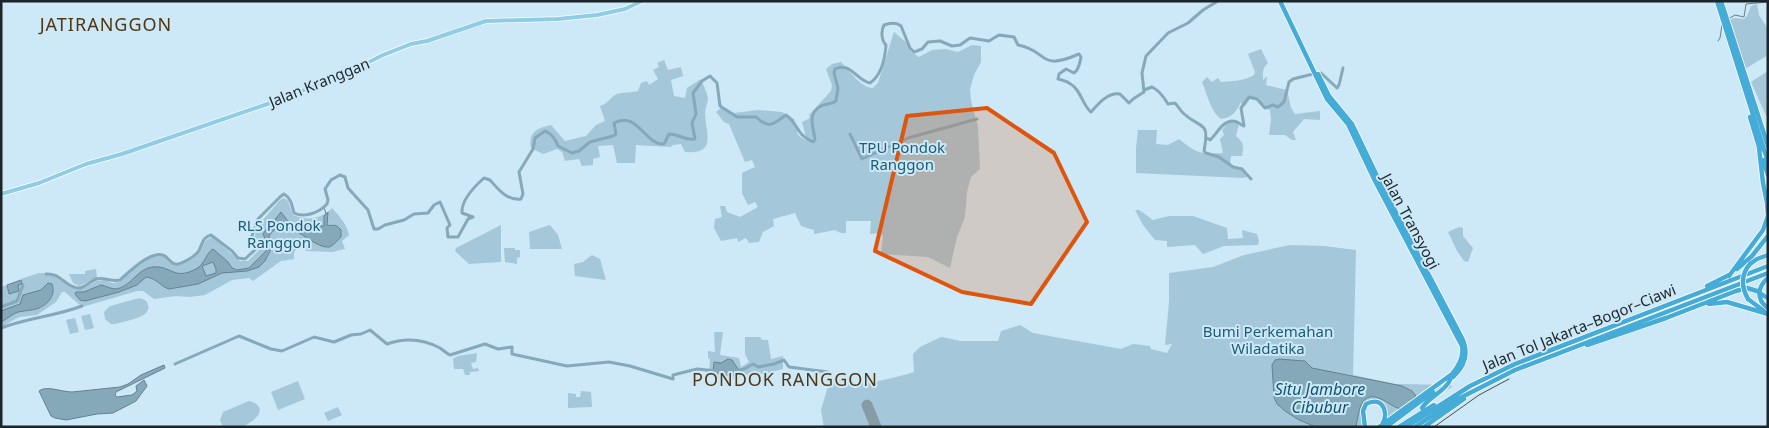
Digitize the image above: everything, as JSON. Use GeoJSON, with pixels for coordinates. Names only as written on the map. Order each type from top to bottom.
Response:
{"type":"FeatureCollection","features":[{"type":"Feature","properties":{"kind":"highway","name":"Jalan Transyogi"},"geometry":{"type":"LineString","coordinates":[[1281,1],[1326,91],[1338,109],[1352,124],[1408,239],[1466,348],[1462,367],[1450,380],[1429,393],[1386,426]]}},
{"type":"Feature","properties":{"kind":"highway"},"geometry":{"type":"LineString","coordinates":[[1717,1],[1768,175]]}},
{"type":"Feature","properties":{"kind":"highway"},"geometry":{"type":"LineString","coordinates":[[1721,1],[1723,17]]}},
{"type":"Feature","properties":{"kind":"highway"},"geometry":{"type":"LineString","coordinates":[[1727,30],[1768,136]]}},
{"type":"Feature","properties":{"kind":"highway"},"geometry":{"type":"LineString","coordinates":[[1741,79],[1768,162]]}},
{"type":"Feature","properties":{"kind":"highway"},"geometry":{"type":"LineString","coordinates":[[1747,82],[1768,146]]}},
{"type":"Feature","properties":{"kind":"highway"},"geometry":{"type":"LineString","coordinates":[[1729,276],[1763,230],[1768,216],[1768,203],[1763,184],[1759,148]]}},
{"type":"Feature","properties":{"kind":"highway"},"geometry":{"type":"LineString","coordinates":[[1684,298],[1729,276],[1752,256],[1768,236]]}},
{"type":"Feature","properties":{"kind":"highway"},"geometry":{"type":"LineString","coordinates":[[1768,255],[1750,264],[1745,271],[1743,280],[1744,290],[1748,299],[1768,313]]}},
{"type":"Feature","properties":{"kind":"highway","name":"Jalan Tol Jakarta–Bogor–Ciawi"},"geometry":{"type":"LineString","coordinates":[[1406,427],[1452,397],[1515,364],[1768,266]]}},
{"type":"Feature","properties":{"kind":"highway","name":"Jalan Tol Jakarta–Bogor–Ciawi"},"geometry":{"type":"LineString","coordinates":[[1415,427],[1474,390],[1515,370],[1768,273]]}},
{"type":"Feature","properties":{"kind":"highway"},"geometry":{"type":"LineString","coordinates":[[1768,278],[1761,285],[1759,292],[1761,301],[1768,308]]}},
{"type":"Feature","properties":{"kind":"highway"},"geometry":{"type":"LineString","coordinates":[[1570,349],[1666,318],[1742,289],[1751,289],[1768,298]]}},
{"type":"Feature","properties":{"kind":"highway"},"geometry":{"type":"LineString","coordinates":[[1692,307],[1727,302],[1768,313]]}},
{"type":"Feature","properties":{"kind":"highway","name":"Jalan Transyogi"},"geometry":{"type":"LineString","coordinates":[[1386,426],[1398,420],[1455,371],[1460,363],[1463,352],[1460,340],[1445,308]]}},
{"type":"Feature","properties":{"kind":"highway"},"geometry":{"type":"LineString","coordinates":[[1422,408],[1450,380]]}},
{"type":"Feature","properties":{"kind":"highway"},"geometry":{"type":"LineString","coordinates":[[1424,427],[1474,390]]}},
{"type":"Feature","properties":{"kind":"highway"},"geometry":{"type":"LineString","coordinates":[[1399,427],[1430,407],[1452,397]]}},
{"type":"Feature","properties":{"kind":"highway"},"geometry":{"type":"LineString","coordinates":[[1365,427],[1364,408],[1366,404],[1372,401],[1380,402],[1385,410],[1386,426]]}},
{"type":"Feature","properties":{"kind":"main road","name":"Jalan Kranggan"},"geometry":{"type":"LineString","coordinates":[[1,194],[277,100],[343,74],[392,51],[486,20],[597,15],[625,9],[642,1]]}},
{"type":"Feature","properties":{"kind":"highlighted area"},"geometry":{"type":"Polygon","coordinates":[[[987,108],[1054,153],[1087,222],[1031,304],[962,292],[875,251],[907,116],[987,108]]]}},
{"type":"Feature","properties":{"kind":"green space"},"geometry":{"type":"Polygon","coordinates":[[[1757,4],[1759,15],[1768,29],[1768,55],[1745,69],[1729,20],[1734,18],[1744,19],[1751,6],[1757,4]]]}},
{"type":"Feature","properties":{"kind":"green space","name":"TPU Pondok Ranggon"},"geometry":{"type":"Polygon","coordinates":[[[894,32],[907,43],[911,52],[919,57],[932,50],[946,49],[958,52],[972,45],[981,46],[981,62],[974,75],[970,89],[978,127],[980,169],[971,177],[967,192],[965,217],[957,237],[950,268],[928,257],[881,254],[883,236],[881,233],[870,234],[871,221],[846,221],[846,233],[835,230],[814,234],[814,230],[801,226],[795,213],[773,219],[774,226],[763,232],[759,242],[749,243],[746,238],[738,242],[737,238],[721,241],[714,228],[715,219],[722,217],[720,206],[725,206],[727,212],[740,217],[758,207],[755,202],[748,205],[742,193],[742,173],[755,167],[752,160],[745,162],[729,124],[724,122],[716,112],[722,107],[734,113],[758,110],[782,112],[794,119],[798,135],[807,141],[802,122],[810,118],[809,115],[831,91],[832,85],[826,69],[832,64],[841,62],[860,82],[873,88],[878,83],[894,32]]]}},
{"type":"Feature","properties":{"kind":"green space"},"geometry":{"type":"Polygon","coordinates":[[[1261,49],[1268,63],[1263,73],[1263,80],[1267,76],[1266,85],[1287,90],[1291,108],[1295,114],[1320,111],[1320,120],[1304,119],[1293,132],[1296,140],[1292,140],[1285,135],[1269,135],[1270,110],[1262,107],[1257,100],[1250,99],[1243,108],[1241,102],[1234,114],[1221,119],[1212,107],[1202,82],[1207,77],[1212,82],[1218,78],[1221,82],[1238,80],[1254,75],[1255,72],[1248,54],[1261,49]]]}},
{"type":"Feature","properties":{"kind":"green space"},"geometry":{"type":"Polygon","coordinates":[[[664,60],[668,70],[681,67],[683,76],[671,80],[674,96],[685,98],[687,88],[701,79],[707,93],[705,114],[708,135],[706,146],[702,150],[685,152],[681,144],[671,147],[636,145],[635,163],[617,163],[613,145],[598,146],[600,157],[593,159],[593,165],[582,166],[579,159],[565,161],[562,152],[557,149],[543,154],[531,148],[532,134],[538,129],[551,125],[565,141],[586,136],[596,125],[605,121],[600,106],[617,94],[638,91],[641,83],[647,81],[649,85],[658,79],[653,70],[659,67],[657,63],[664,60]]]}},
{"type":"Feature","properties":{"kind":"green space"},"geometry":{"type":"Polygon","coordinates":[[[1768,71],[1768,120],[1751,82],[1768,71]]]}},
{"type":"Feature","properties":{"kind":"green space"},"geometry":{"type":"Polygon","coordinates":[[[1235,121],[1239,124],[1236,136],[1243,145],[1243,150],[1242,156],[1231,156],[1230,165],[1243,170],[1247,177],[1136,173],[1138,130],[1157,130],[1156,144],[1168,145],[1179,139],[1190,148],[1200,152],[1223,153],[1220,139],[1224,135],[1222,130],[1228,123],[1235,121]]]}},
{"type":"Feature","properties":{"kind":"green space","name":"RLS Pondok Ranggon"},"geometry":{"type":"Polygon","coordinates":[[[284,198],[288,201],[293,215],[299,217],[319,217],[332,208],[348,231],[349,235],[342,241],[345,249],[332,252],[306,251],[306,248],[297,248],[294,253],[294,259],[281,261],[253,281],[249,278],[232,280],[205,295],[154,299],[143,291],[137,291],[82,307],[65,292],[62,292],[56,302],[37,315],[19,317],[1,327],[1,287],[7,285],[9,294],[18,291],[18,285],[22,284],[21,279],[39,273],[58,276],[77,289],[84,288],[96,281],[119,282],[138,264],[158,255],[164,256],[175,266],[189,260],[199,253],[206,240],[212,237],[240,261],[248,261],[261,246],[255,237],[256,228],[280,200],[284,198]]]}},
{"type":"Feature","properties":{"kind":"green space"},"geometry":{"type":"Polygon","coordinates":[[[1135,210],[1139,210],[1153,220],[1169,216],[1193,216],[1227,228],[1228,239],[1243,238],[1242,230],[1257,234],[1258,245],[1224,246],[1203,254],[1195,245],[1167,247],[1167,241],[1155,240],[1143,225],[1135,210]]]}},
{"type":"Feature","properties":{"kind":"green space"},"geometry":{"type":"Polygon","coordinates":[[[501,225],[501,262],[469,264],[455,251],[456,248],[501,225]]]}},
{"type":"Feature","properties":{"kind":"green space"},"geometry":{"type":"Polygon","coordinates":[[[550,225],[558,235],[562,249],[530,249],[529,232],[550,225]]]}},
{"type":"Feature","properties":{"kind":"green space"},"geometry":{"type":"Polygon","coordinates":[[[1459,227],[1463,228],[1463,236],[1473,248],[1468,262],[1464,261],[1457,251],[1448,232],[1459,227]]]}},
{"type":"Feature","properties":{"kind":"green space","name":"Bumi Perkemahan Wiladatika"},"geometry":{"type":"Polygon","coordinates":[[[1290,245],[1324,246],[1356,250],[1353,375],[1396,384],[1451,385],[1452,387],[1384,423],[1386,419],[1380,402],[1364,405],[1364,427],[824,427],[821,410],[829,383],[835,377],[852,383],[863,383],[885,380],[914,372],[913,354],[920,347],[941,337],[961,341],[998,341],[1001,331],[1020,325],[1033,333],[1121,349],[1133,344],[1150,346],[1151,349],[1167,353],[1172,344],[1165,345],[1169,302],[1169,273],[1213,267],[1244,255],[1290,245]]]}},
{"type":"Feature","properties":{"kind":"green space"},"geometry":{"type":"Polygon","coordinates":[[[504,248],[520,250],[517,264],[505,262],[504,248]]]}},
{"type":"Feature","properties":{"kind":"green space"},"geometry":{"type":"Polygon","coordinates":[[[592,255],[600,259],[606,280],[575,276],[574,264],[583,262],[592,255]]]}},
{"type":"Feature","properties":{"kind":"green space"},"geometry":{"type":"Polygon","coordinates":[[[96,269],[97,278],[79,286],[73,283],[69,274],[85,274],[85,271],[96,269]]]}},
{"type":"Feature","properties":{"kind":"green space"},"geometry":{"type":"Polygon","coordinates":[[[139,298],[146,301],[148,305],[146,313],[142,316],[115,324],[111,324],[105,319],[104,312],[110,306],[139,298]]]}},
{"type":"Feature","properties":{"kind":"green space"},"geometry":{"type":"Polygon","coordinates":[[[90,314],[94,328],[85,330],[81,316],[90,314]]]}},
{"type":"Feature","properties":{"kind":"green space"},"geometry":{"type":"Polygon","coordinates":[[[75,318],[79,332],[70,334],[66,320],[75,318]]]}},
{"type":"Feature","properties":{"kind":"green space"},"geometry":{"type":"Polygon","coordinates":[[[714,332],[723,332],[720,355],[739,358],[741,367],[749,362],[745,354],[745,337],[760,337],[762,340],[768,340],[771,359],[783,356],[783,369],[764,374],[744,375],[731,381],[709,374],[710,359],[708,358],[708,351],[715,352],[714,332]]]}},
{"type":"Feature","properties":{"kind":"green space"},"geometry":{"type":"Polygon","coordinates":[[[477,353],[476,362],[471,363],[473,369],[478,368],[479,371],[470,372],[470,375],[465,375],[463,369],[454,369],[453,359],[458,356],[477,353]]]}},
{"type":"Feature","properties":{"kind":"green space"},"geometry":{"type":"Polygon","coordinates":[[[298,381],[305,399],[278,410],[271,392],[298,381]]]}},
{"type":"Feature","properties":{"kind":"green space"},"geometry":{"type":"Polygon","coordinates":[[[581,391],[591,392],[592,407],[568,408],[568,393],[576,394],[576,397],[580,397],[581,391]]]}},
{"type":"Feature","properties":{"kind":"green space"},"geometry":{"type":"Polygon","coordinates":[[[249,401],[259,407],[260,411],[255,419],[240,427],[223,427],[220,420],[223,412],[249,401]]]}},
{"type":"Feature","properties":{"kind":"green space"},"geometry":{"type":"Polygon","coordinates":[[[338,407],[342,415],[328,421],[324,413],[338,407]]]}},
{"type":"Feature","properties":{"kind":"water"},"geometry":{"type":"Polygon","coordinates":[[[281,212],[290,224],[324,226],[324,216],[328,212],[327,225],[336,225],[341,230],[341,237],[329,247],[322,246],[298,232],[283,227],[275,229],[269,236],[271,249],[265,261],[259,267],[247,271],[222,273],[198,284],[169,289],[146,277],[137,285],[85,301],[80,300],[75,294],[76,292],[84,292],[101,285],[114,289],[121,288],[142,271],[152,267],[164,268],[177,273],[188,272],[199,267],[213,249],[232,268],[237,270],[249,268],[266,251],[267,243],[263,234],[268,227],[273,225],[273,222],[281,212]],[[213,262],[202,266],[206,276],[216,273],[213,262]]]}},
{"type":"Feature","properties":{"kind":"water"},"geometry":{"type":"Polygon","coordinates":[[[21,280],[22,284],[18,285],[19,291],[9,294],[7,285],[21,280]]]}},
{"type":"Feature","properties":{"kind":"water"},"geometry":{"type":"Polygon","coordinates":[[[48,283],[52,284],[53,293],[45,305],[36,309],[18,312],[1,322],[1,311],[20,304],[23,295],[41,290],[48,283]]]}},
{"type":"Feature","properties":{"kind":"water"},"geometry":{"type":"Polygon","coordinates":[[[728,359],[732,360],[740,372],[731,377],[721,372],[717,374],[713,372],[714,362],[721,363],[728,359]]]}},
{"type":"Feature","properties":{"kind":"water","name":"Situ Jambore Cibubur"},"geometry":{"type":"Polygon","coordinates":[[[1275,360],[1305,361],[1312,368],[1402,386],[1412,391],[1416,396],[1401,409],[1383,400],[1370,397],[1362,403],[1356,427],[1316,427],[1299,420],[1277,404],[1274,397],[1272,365],[1275,360]]]}},
{"type":"Feature","properties":{"kind":"water"},"geometry":{"type":"Polygon","coordinates":[[[164,365],[165,368],[116,392],[115,395],[117,397],[132,395],[137,391],[136,386],[144,380],[147,386],[136,401],[113,413],[66,420],[55,418],[51,416],[39,391],[50,389],[72,392],[120,387],[164,365]]]}},
{"type":"Feature","properties":{"kind":"waterway"},"geometry":{"type":"LineString","coordinates":[[46,274],[54,275],[77,288],[83,287],[96,279],[120,280],[141,262],[154,255],[160,254],[165,256],[176,264],[185,261],[196,254],[204,240],[211,235],[238,258],[245,259],[257,248],[258,244],[252,236],[258,219],[280,197],[284,194],[288,198],[294,213],[302,215],[311,214],[327,204],[328,200],[325,189],[331,180],[340,175],[345,177],[348,188],[368,210],[374,229],[404,220],[414,214],[428,213],[434,205],[440,202],[450,225],[447,228],[448,237],[458,237],[468,219],[473,217],[462,213],[466,198],[484,178],[490,180],[507,196],[521,199],[523,194],[519,172],[533,149],[535,138],[545,131],[553,137],[558,146],[572,153],[579,151],[590,142],[613,136],[616,134],[614,123],[622,120],[635,124],[652,140],[658,143],[664,144],[669,134],[695,139],[692,123],[696,114],[693,93],[702,81],[710,76],[717,83],[720,106],[737,117],[756,117],[765,123],[771,124],[786,115],[803,136],[813,142],[815,140],[812,117],[816,109],[836,101],[838,88],[834,73],[835,69],[840,67],[849,69],[861,79],[870,83],[874,80],[884,61],[886,45],[882,38],[883,27],[891,23],[901,26],[910,48],[914,52],[922,49],[928,42],[940,41],[952,46],[960,45],[970,38],[989,41],[999,35],[1014,37],[1018,45],[1035,51],[1050,61],[1066,59],[1079,54],[1081,57],[1076,72],[1074,73],[1066,69],[1059,74],[1058,79],[1073,86],[1091,112],[1111,95],[1120,94],[1129,103],[1144,92],[1142,73],[1146,56],[1168,33],[1188,23],[1203,10],[1218,1]]}},
{"type":"Feature","properties":{"kind":"waterway"},"geometry":{"type":"LineString","coordinates":[[1728,19],[1735,15],[1744,17],[1746,4],[1768,2]]}},
{"type":"Feature","properties":{"kind":"waterway"},"geometry":{"type":"LineString","coordinates":[[1718,41],[1722,25]]}},
{"type":"Feature","properties":{"kind":"waterway"},"geometry":{"type":"LineString","coordinates":[[1321,73],[1337,88],[1343,68]]}},
{"type":"Feature","properties":{"kind":"waterway"},"geometry":{"type":"LineString","coordinates":[[1207,138],[1210,140],[1223,125],[1229,122],[1234,121],[1244,126],[1241,108],[1249,97],[1257,99],[1265,108],[1273,105],[1278,107],[1284,102],[1289,82],[1293,79],[1313,74]]}},
{"type":"Feature","properties":{"kind":"waterway"},"geometry":{"type":"LineString","coordinates":[[1144,90],[1152,87],[1162,94],[1168,104],[1175,103],[1183,113],[1205,129],[1206,141],[1204,151],[1219,157],[1233,167],[1242,169],[1251,179]]}},
{"type":"Feature","properties":{"kind":"waterway"},"geometry":{"type":"LineString","coordinates":[[850,134],[862,159],[908,138],[977,119]]}},
{"type":"Feature","properties":{"kind":"waterway"},"geometry":{"type":"LineString","coordinates":[[324,207],[326,214]]}},
{"type":"Feature","properties":{"kind":"waterway"},"geometry":{"type":"LineString","coordinates":[[1,307],[17,301],[23,285]]}},
{"type":"Feature","properties":{"kind":"waterway"},"geometry":{"type":"LineString","coordinates":[[1,328],[82,306]]}},
{"type":"Feature","properties":{"kind":"waterway"},"geometry":{"type":"LineString","coordinates":[[175,364],[239,336],[271,349],[282,351],[314,337],[334,342],[370,330],[387,344],[407,340],[420,341],[434,345],[450,355],[485,344],[498,349],[512,347],[512,354],[567,366],[609,362],[630,366],[673,379],[673,375],[697,369],[716,371]]}},
{"type":"Feature","properties":{"kind":"waterway"},"geometry":{"type":"LineString","coordinates":[[735,371],[753,364],[758,367],[784,360],[789,367],[828,372]]}},
{"type":"Feature","properties":{"kind":"runway"},"geometry":{"type":"LineString","coordinates":[[867,405],[876,427]]}},
{"type":"Feature","properties":{"kind":"tunnel"},"geometry":{"type":"LineString","coordinates":[[1412,427],[1422,408]]}},
{"type":"Feature","properties":{"kind":"tram line"},"geometry":{"type":"LineString","coordinates":[[1434,427],[1479,395],[1509,379]]}},
{"type":"Feature","properties":{"kind":"district","name":"JATIRANGGON"},"geometry":{"type":"Point","coordinates":[106,24]}},
{"type":"Feature","properties":{"kind":"district","name":"PONDOK RANGGON"},"geometry":{"type":"Point","coordinates":[785,379]}}]}
